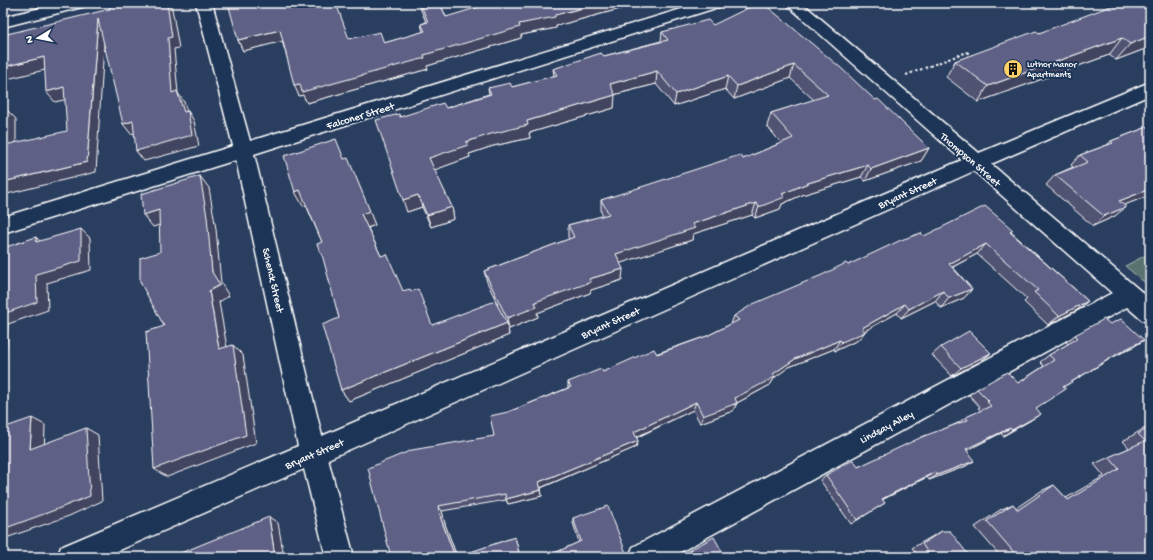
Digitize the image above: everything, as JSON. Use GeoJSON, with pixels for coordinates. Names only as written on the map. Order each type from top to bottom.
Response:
{"type":"FeatureCollection","features":[{"type":"Feature","properties":{"kind":"street"},"geometry":{"type":"LineString","coordinates":[[3,22],[81,3]]}},
{"type":"Feature","properties":{"kind":"street","name":"Schenck Street"},"geometry":{"type":"LineString","coordinates":[[204,3],[244,152],[314,453],[340,557]]}},
{"type":"Feature","properties":{"kind":"street","name":"Falconer Street"},"geometry":{"type":"LineString","coordinates":[[3,225],[244,152],[717,3]]}},
{"type":"Feature","properties":{"kind":"street","name":"Thompson Street"},"geometry":{"type":"LineString","coordinates":[[794,3],[1150,313]]}},
{"type":"Feature","properties":{"kind":"street","name":"Bryant Street"},"geometry":{"type":"LineString","coordinates":[[71,557],[314,453],[975,162],[1150,88]]}},
{"type":"Feature","properties":{"kind":"street","name":"Lindsay Alley"},"geometry":{"type":"LineString","coordinates":[[643,557],[1129,295]]}},
{"type":"Feature","properties":{"kind":"path"},"geometry":{"type":"LineString","coordinates":[[904,76],[967,52],[973,56]]}},
{"type":"Feature","properties":{"kind":"green space"},"geometry":{"type":"Polygon","coordinates":[[[1150,253],[1150,287],[1125,266],[1150,253]]]}},
{"type":"Feature","properties":{"kind":"building"},"geometry":{"type":"Polygon","coordinates":[[[109,3],[167,3],[172,37],[168,38],[172,93],[177,91],[184,112],[188,111],[192,135],[136,151],[133,121],[123,124],[98,19],[87,162],[3,182],[3,110],[6,109],[5,145],[67,131],[64,87],[46,92],[44,57],[3,67],[3,35],[110,9],[109,3]]]}},
{"type":"Feature","properties":{"kind":"building"},"geometry":{"type":"Polygon","coordinates":[[[228,3],[336,3],[349,39],[380,32],[384,43],[425,31],[421,24],[428,22],[420,3],[440,3],[446,17],[492,3],[602,3],[555,15],[555,17],[519,24],[520,27],[424,55],[425,58],[302,92],[300,84],[294,85],[280,30],[238,40],[228,3]]]}},
{"type":"Feature","properties":{"kind":"building"},"geometry":{"type":"Polygon","coordinates":[[[758,3],[763,3],[841,68],[875,100],[878,99],[929,148],[871,169],[868,165],[808,183],[782,194],[785,197],[759,207],[756,203],[692,224],[695,228],[616,254],[623,269],[589,279],[591,282],[535,302],[537,307],[507,318],[484,271],[574,237],[568,225],[609,214],[601,200],[740,155],[743,159],[793,138],[771,113],[828,95],[794,65],[737,86],[728,76],[676,94],[657,71],[610,84],[615,95],[527,121],[528,125],[466,142],[468,145],[429,158],[452,207],[427,215],[418,195],[403,200],[376,120],[399,114],[400,117],[443,103],[446,108],[491,94],[488,88],[510,83],[512,87],[557,75],[553,69],[601,53],[604,56],[668,40],[662,32],[708,20],[713,25],[758,3]]]}},
{"type":"Feature","properties":{"kind":"building"},"geometry":{"type":"Polygon","coordinates":[[[1119,3],[1150,3],[1150,36],[1130,44],[1122,38],[988,86],[955,61],[1036,31],[1039,33],[1119,3]]]}},
{"type":"Feature","properties":{"kind":"building"},"geometry":{"type":"Polygon","coordinates":[[[1150,126],[1150,189],[1119,201],[1126,207],[1104,216],[1055,175],[1088,162],[1080,155],[1113,143],[1111,141],[1150,126]]]}},
{"type":"Feature","properties":{"kind":"building"},"geometry":{"type":"Polygon","coordinates":[[[336,139],[344,159],[348,158],[370,211],[361,214],[381,256],[387,254],[403,291],[410,289],[411,292],[418,289],[432,325],[495,301],[507,323],[341,390],[322,325],[339,318],[323,258],[317,244],[322,242],[300,190],[295,192],[284,156],[336,139]]]}},
{"type":"Feature","properties":{"kind":"building"},"geometry":{"type":"Polygon","coordinates":[[[200,176],[207,217],[212,272],[220,285],[209,291],[219,349],[233,345],[246,435],[154,469],[146,332],[164,326],[140,282],[140,258],[160,252],[159,210],[143,215],[141,194],[200,176]]]}},
{"type":"Feature","properties":{"kind":"building"},"geometry":{"type":"Polygon","coordinates":[[[985,206],[1013,230],[1010,232],[1088,301],[1059,316],[1034,292],[1038,290],[986,244],[949,264],[972,289],[949,298],[943,291],[909,309],[905,304],[862,328],[865,332],[842,342],[840,340],[795,359],[773,374],[775,377],[735,398],[737,403],[703,416],[696,402],[634,432],[638,441],[539,482],[541,490],[506,499],[505,494],[438,506],[441,519],[455,557],[391,557],[368,468],[412,450],[494,436],[490,416],[508,412],[571,387],[568,382],[601,369],[603,372],[654,349],[657,354],[707,336],[739,320],[734,316],[753,304],[822,275],[846,263],[848,265],[901,240],[921,233],[924,236],[985,206]]]}},
{"type":"Feature","properties":{"kind":"building"},"geometry":{"type":"Polygon","coordinates":[[[81,229],[81,261],[36,274],[37,302],[3,314],[3,248],[36,237],[36,242],[81,229]]]}},
{"type":"Feature","properties":{"kind":"building"},"geometry":{"type":"Polygon","coordinates":[[[1104,319],[1110,324],[1121,319],[1144,340],[1124,350],[1063,387],[1066,389],[1036,408],[1041,414],[1012,430],[1010,428],[966,449],[974,461],[937,475],[935,472],[882,499],[885,503],[857,520],[826,475],[853,460],[858,467],[924,436],[968,420],[966,417],[991,406],[987,402],[989,401],[977,389],[1007,372],[1018,383],[1054,360],[1049,355],[1078,338],[1075,335],[1104,319]]]}},
{"type":"Feature","properties":{"kind":"building"},"geometry":{"type":"Polygon","coordinates":[[[969,331],[991,353],[961,368],[941,347],[969,331]]]}},
{"type":"Feature","properties":{"kind":"building"},"geometry":{"type":"Polygon","coordinates":[[[32,418],[30,449],[86,428],[90,496],[3,529],[3,428],[32,418]]]}},
{"type":"Feature","properties":{"kind":"building"},"geometry":{"type":"Polygon","coordinates":[[[1150,427],[1150,557],[1018,557],[987,521],[1013,504],[1018,510],[1054,485],[1068,500],[1119,469],[1109,457],[1145,441],[1138,434],[1150,427]]]}},
{"type":"Feature","properties":{"kind":"building"},"geometry":{"type":"Polygon","coordinates":[[[608,506],[626,553],[616,557],[546,557],[581,541],[573,518],[608,506]]]}},
{"type":"Feature","properties":{"kind":"building"},"geometry":{"type":"Polygon","coordinates":[[[269,517],[275,557],[171,557],[269,517]]]}},
{"type":"Feature","properties":{"kind":"building"},"geometry":{"type":"Polygon","coordinates":[[[942,531],[950,531],[970,557],[931,557],[922,544],[942,531]]]}},
{"type":"Feature","properties":{"kind":"building"},"geometry":{"type":"Polygon","coordinates":[[[515,537],[520,557],[456,557],[515,537]]]}},
{"type":"Feature","properties":{"kind":"building"},"geometry":{"type":"Polygon","coordinates":[[[714,537],[725,557],[686,557],[684,553],[714,537]]]}},
{"type":"Feature","properties":{"kind":"place","name":"Luthor Manor Apartments"},"geometry":{"type":"Point","coordinates":[1013,69]}}]}
